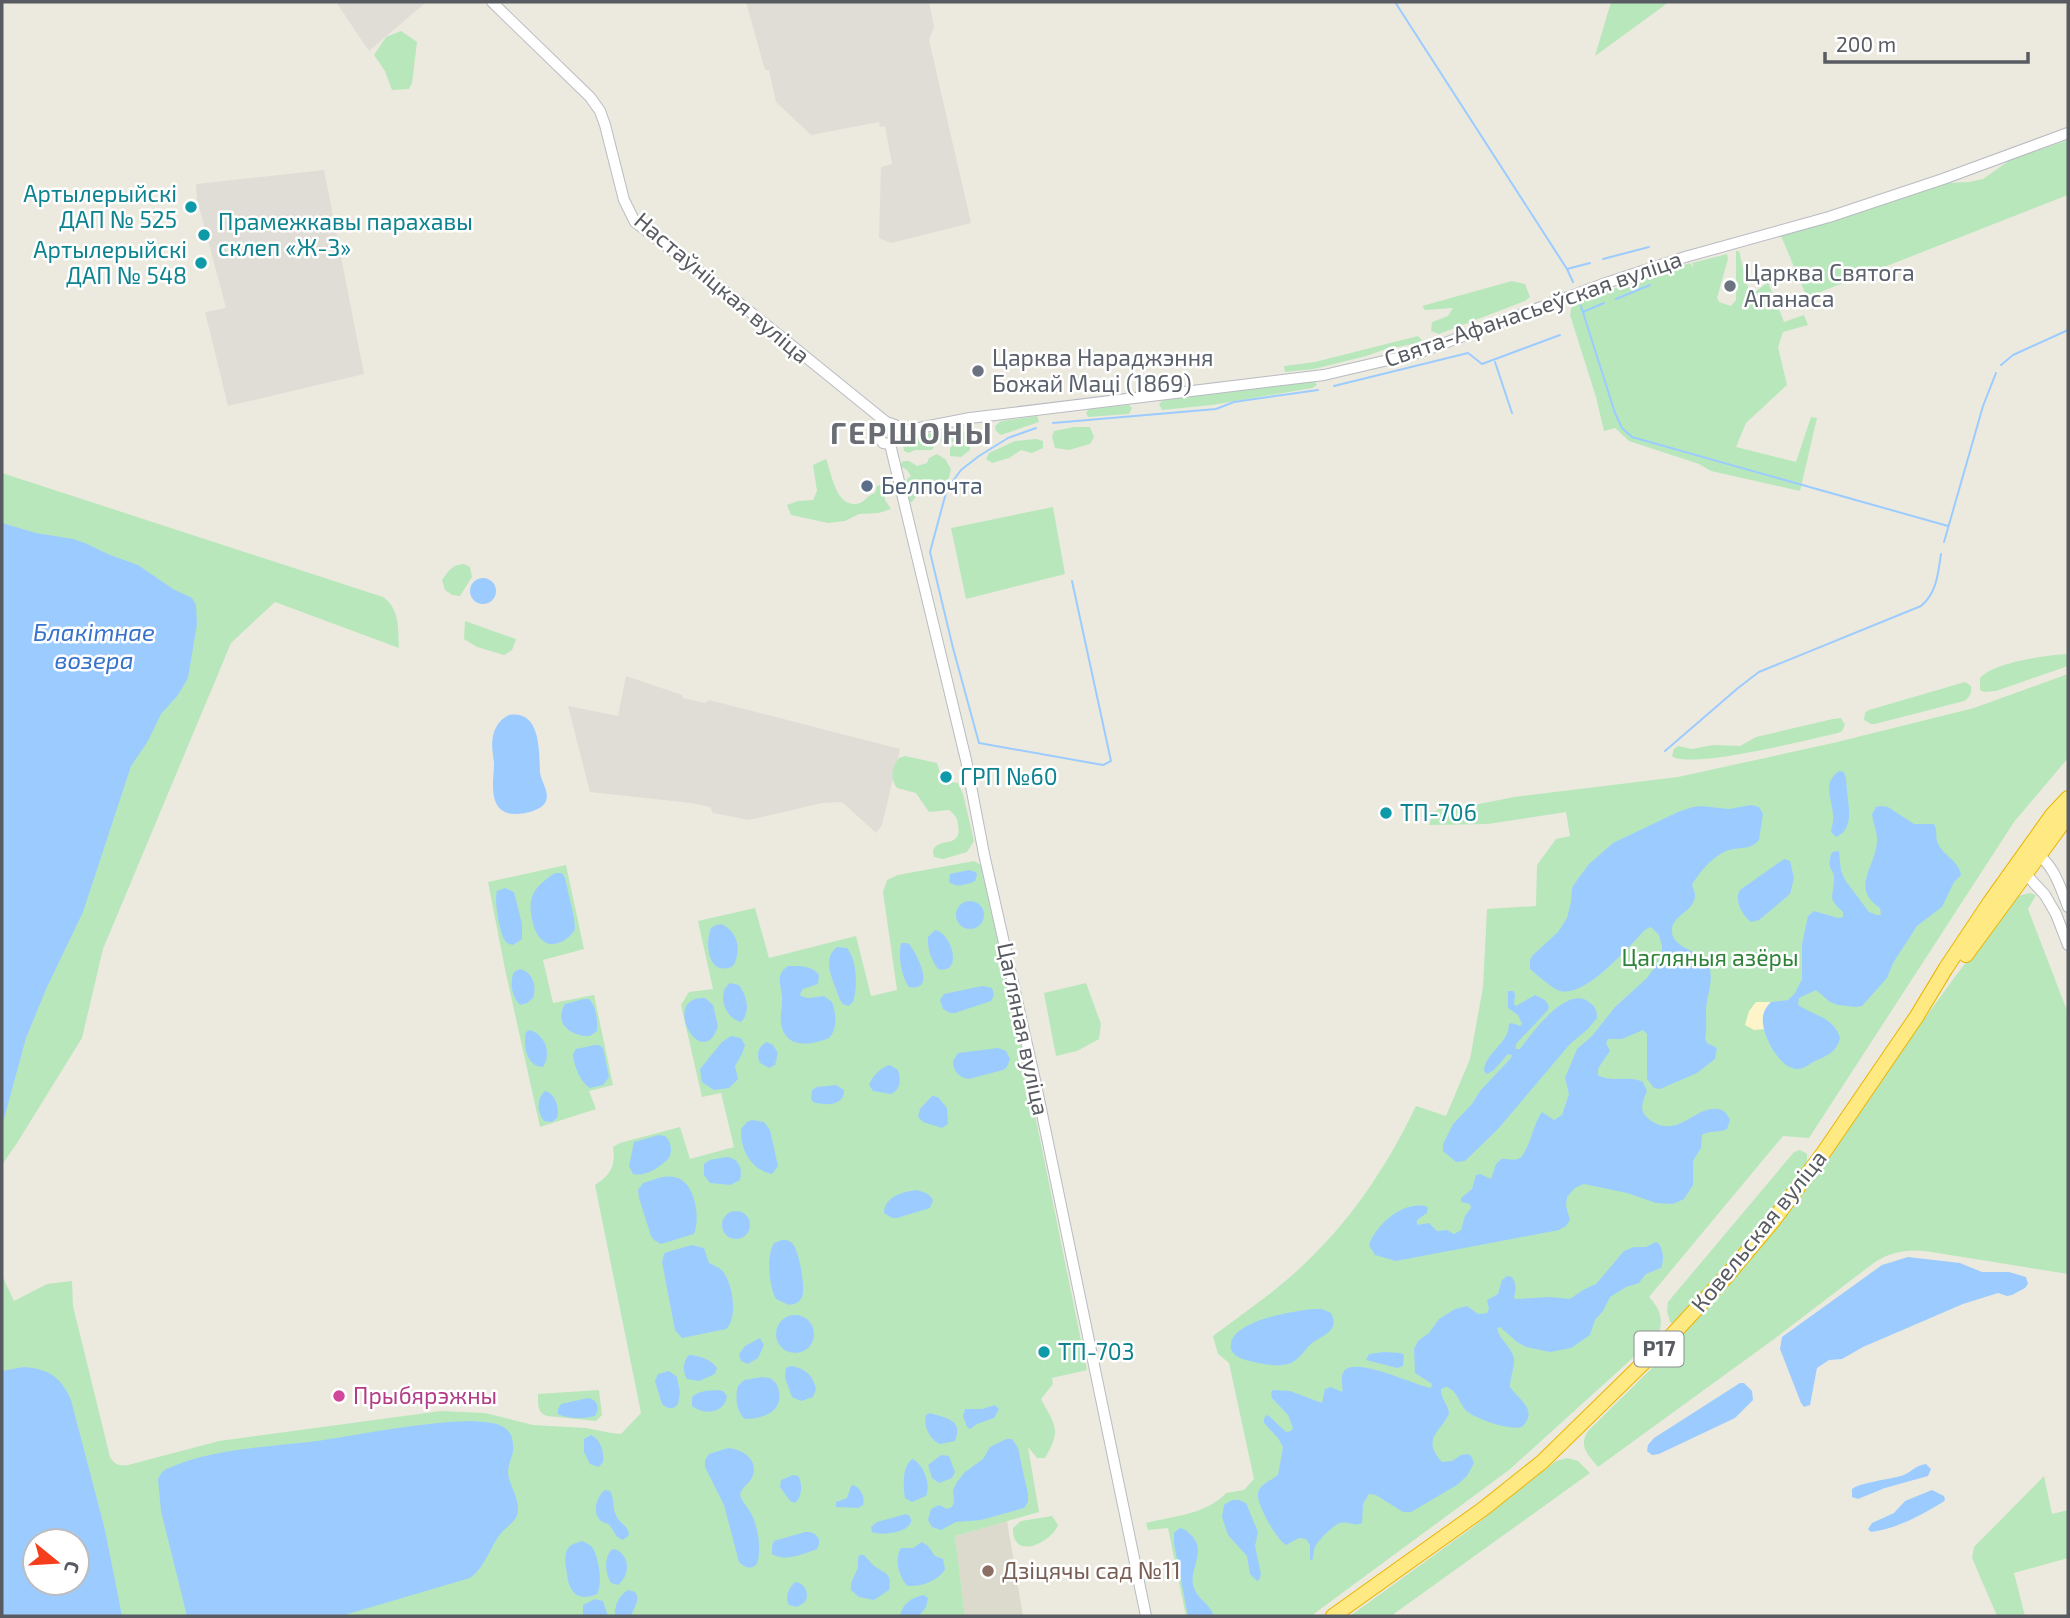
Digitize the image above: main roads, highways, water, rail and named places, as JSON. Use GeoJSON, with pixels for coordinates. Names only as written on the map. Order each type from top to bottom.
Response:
{"type":"FeatureCollection","features":[{"type":"Feature","properties":{"kind":"highway","name":"Р17"},"geometry":{"type":"LineString","coordinates":[[2027,860],[2052,815],[2068,798]]}},
{"type":"Feature","properties":{"kind":"highway","name":"Р17"},"geometry":{"type":"LineString","coordinates":[[2027,860],[2068,816]]}},
{"type":"Feature","properties":{"kind":"highway","name":"Ковельская вуліца"},"geometry":{"type":"LineString","coordinates":[[1334,1616],[1510,1488],[1595,1412],[1672,1335],[1773,1220],[1824,1152],[1917,1016],[1967,954],[2027,860]]}},
{"type":"Feature","properties":{"kind":"water","name":"Блакітнае возера"},"geometry":{"type":"Polygon","coordinates":[[[2,523],[36,533],[73,539],[138,565],[173,589],[192,598],[196,605],[197,624],[188,678],[178,695],[161,714],[148,741],[131,766],[83,912],[26,1038],[2,1126],[2,523]]]}},
{"type":"Feature","properties":{"kind":"water"},"geometry":{"type":"Polygon","coordinates":[[[483,578],[492,582],[496,591],[492,600],[483,604],[474,600],[470,591],[474,582],[483,578]]]}},
{"type":"Feature","properties":{"kind":"water"},"geometry":{"type":"Polygon","coordinates":[[[509,715],[519,715],[533,725],[538,743],[541,776],[547,795],[542,806],[520,814],[505,812],[500,808],[493,790],[493,736],[498,724],[509,715]]]}},
{"type":"Feature","properties":{"kind":"water"},"geometry":{"type":"Polygon","coordinates":[[[1839,771],[1844,772],[1846,777],[1849,816],[1846,828],[1836,837],[1831,832],[1833,816],[1829,786],[1839,771]]]}},
{"type":"Feature","properties":{"kind":"water"},"geometry":{"type":"Polygon","coordinates":[[[1751,805],[1759,807],[1763,814],[1759,840],[1750,846],[1721,854],[1710,862],[1692,885],[1694,901],[1675,921],[1672,931],[1676,941],[1698,955],[1710,968],[1705,1038],[1707,1043],[1717,1048],[1715,1059],[1697,1073],[1660,1089],[1654,1088],[1647,1079],[1647,1034],[1643,1030],[1622,1039],[1608,1039],[1606,1043],[1610,1051],[1598,1069],[1598,1075],[1603,1077],[1643,1082],[1647,1091],[1642,1110],[1650,1120],[1660,1125],[1677,1125],[1709,1109],[1727,1114],[1730,1120],[1727,1129],[1702,1135],[1701,1148],[1693,1161],[1693,1185],[1684,1199],[1673,1204],[1656,1203],[1627,1193],[1584,1184],[1575,1188],[1567,1197],[1566,1206],[1570,1220],[1559,1230],[1396,1261],[1375,1255],[1369,1245],[1378,1229],[1392,1215],[1410,1207],[1428,1207],[1427,1213],[1417,1220],[1417,1225],[1429,1223],[1437,1231],[1447,1230],[1454,1234],[1461,1230],[1465,1216],[1471,1208],[1470,1204],[1461,1202],[1461,1198],[1472,1189],[1476,1175],[1491,1179],[1496,1164],[1501,1159],[1516,1160],[1522,1156],[1542,1112],[1554,1120],[1562,1115],[1569,1094],[1565,1078],[1577,1049],[1592,1036],[1615,1007],[1647,978],[1662,956],[1659,935],[1651,927],[1606,969],[1582,987],[1570,991],[1557,990],[1530,969],[1533,955],[1558,932],[1567,918],[1572,888],[1589,864],[1613,843],[1678,812],[1701,806],[1729,809],[1751,805]]]}},
{"type":"Feature","properties":{"kind":"water"},"geometry":{"type":"Polygon","coordinates":[[[1876,807],[1888,807],[1914,824],[1934,824],[1939,846],[1957,865],[1961,875],[1954,882],[1942,907],[1917,926],[1893,963],[1887,978],[1862,1006],[1838,1005],[1816,990],[1799,998],[1798,1005],[1828,1021],[1840,1038],[1835,1049],[1829,1054],[1803,1068],[1790,1067],[1778,1056],[1768,1040],[1763,1023],[1764,1012],[1771,1002],[1788,1000],[1802,979],[1802,944],[1808,916],[1814,911],[1843,917],[1843,912],[1832,898],[1832,852],[1839,851],[1845,880],[1869,912],[1881,915],[1880,908],[1871,900],[1865,885],[1877,842],[1872,814],[1876,807]]]}},
{"type":"Feature","properties":{"kind":"water"},"geometry":{"type":"Polygon","coordinates":[[[1784,859],[1790,861],[1794,878],[1790,894],[1759,920],[1751,922],[1740,908],[1740,890],[1784,859]]]}},
{"type":"Feature","properties":{"kind":"water"},"geometry":{"type":"Polygon","coordinates":[[[969,870],[976,872],[975,881],[962,885],[949,882],[950,874],[969,870]]]}},
{"type":"Feature","properties":{"kind":"water"},"geometry":{"type":"Polygon","coordinates":[[[555,873],[562,873],[565,878],[575,929],[565,940],[551,944],[542,940],[536,932],[531,901],[538,886],[555,873]]]}},
{"type":"Feature","properties":{"kind":"water"},"geometry":{"type":"Polygon","coordinates":[[[505,888],[514,892],[522,924],[522,939],[513,945],[507,943],[500,929],[496,901],[497,891],[505,888]]]}},
{"type":"Feature","properties":{"kind":"water"},"geometry":{"type":"Polygon","coordinates":[[[970,901],[980,905],[984,915],[980,925],[970,929],[960,925],[956,915],[960,905],[970,901]]]}},
{"type":"Feature","properties":{"kind":"water"},"geometry":{"type":"Polygon","coordinates":[[[721,924],[735,936],[738,948],[733,966],[725,969],[718,968],[710,958],[708,943],[711,928],[721,924]]]}},
{"type":"Feature","properties":{"kind":"water"},"geometry":{"type":"Polygon","coordinates":[[[935,930],[947,939],[953,953],[951,966],[946,969],[938,969],[930,954],[928,937],[935,930]]]}},
{"type":"Feature","properties":{"kind":"water"},"geometry":{"type":"Polygon","coordinates":[[[901,943],[910,945],[923,972],[922,984],[917,987],[909,987],[902,972],[901,943]]]}},
{"type":"Feature","properties":{"kind":"water"},"geometry":{"type":"Polygon","coordinates":[[[837,947],[847,948],[855,967],[855,996],[848,1006],[840,1000],[830,972],[830,958],[837,947]]]}},
{"type":"Feature","properties":{"kind":"water"},"geometry":{"type":"Polygon","coordinates":[[[788,966],[809,968],[819,975],[818,984],[803,989],[800,994],[808,998],[824,996],[832,1002],[835,1021],[829,1038],[814,1043],[799,1043],[783,1031],[780,978],[788,966]]]}},
{"type":"Feature","properties":{"kind":"water"},"geometry":{"type":"Polygon","coordinates":[[[520,969],[531,977],[534,989],[533,998],[520,1005],[513,994],[512,976],[520,969]]]}},
{"type":"Feature","properties":{"kind":"water"},"geometry":{"type":"Polygon","coordinates":[[[730,983],[739,985],[746,999],[746,1014],[741,1022],[731,1016],[724,1005],[724,993],[730,983]]]}},
{"type":"Feature","properties":{"kind":"water"},"geometry":{"type":"Polygon","coordinates":[[[982,986],[992,988],[994,995],[991,1001],[955,1013],[943,1009],[940,1000],[944,994],[982,986]]]}},
{"type":"Feature","properties":{"kind":"water"},"geometry":{"type":"Polygon","coordinates":[[[1508,991],[1515,994],[1516,1006],[1535,995],[1545,1000],[1549,1006],[1516,1044],[1516,1049],[1520,1049],[1551,1012],[1571,1000],[1581,999],[1590,1003],[1596,1009],[1597,1018],[1570,1044],[1498,1129],[1465,1161],[1456,1162],[1443,1151],[1443,1144],[1453,1124],[1511,1058],[1512,1055],[1508,1054],[1494,1070],[1487,1074],[1484,1071],[1488,1058],[1505,1037],[1509,1024],[1522,1024],[1518,1015],[1508,1008],[1508,991]]]}},
{"type":"Feature","properties":{"kind":"water"},"geometry":{"type":"Polygon","coordinates":[[[705,998],[713,1005],[718,1026],[711,1039],[703,1042],[688,1030],[685,1008],[692,1001],[705,998]]]}},
{"type":"Feature","properties":{"kind":"water"},"geometry":{"type":"Polygon","coordinates":[[[589,999],[597,1018],[597,1031],[590,1036],[576,1034],[566,1028],[561,1017],[565,1004],[589,999]]]}},
{"type":"Feature","properties":{"kind":"water"},"geometry":{"type":"Polygon","coordinates":[[[530,1030],[540,1036],[546,1045],[547,1056],[543,1067],[533,1063],[527,1054],[525,1037],[530,1030]]]}},
{"type":"Feature","properties":{"kind":"water"},"geometry":{"type":"Polygon","coordinates":[[[731,1036],[741,1038],[745,1045],[735,1066],[738,1079],[729,1088],[714,1090],[702,1082],[700,1069],[722,1042],[731,1036]]]}},
{"type":"Feature","properties":{"kind":"water"},"geometry":{"type":"Polygon","coordinates":[[[767,1042],[773,1045],[778,1053],[775,1065],[769,1068],[760,1063],[758,1056],[760,1048],[767,1042]]]}},
{"type":"Feature","properties":{"kind":"water"},"geometry":{"type":"Polygon","coordinates":[[[595,1045],[603,1048],[609,1077],[603,1085],[590,1088],[578,1073],[573,1054],[576,1049],[595,1045]]]}},
{"type":"Feature","properties":{"kind":"water"},"geometry":{"type":"Polygon","coordinates":[[[998,1048],[1006,1051],[1010,1059],[1003,1070],[969,1079],[955,1071],[953,1061],[958,1053],[998,1048]]]}},
{"type":"Feature","properties":{"kind":"water"},"geometry":{"type":"Polygon","coordinates":[[[890,1065],[898,1070],[900,1081],[897,1090],[891,1094],[873,1091],[869,1085],[872,1078],[890,1065]]]}},
{"type":"Feature","properties":{"kind":"water"},"geometry":{"type":"Polygon","coordinates":[[[836,1085],[844,1090],[838,1102],[813,1102],[812,1090],[836,1085]]]}},
{"type":"Feature","properties":{"kind":"water"},"geometry":{"type":"Polygon","coordinates":[[[545,1091],[552,1095],[557,1106],[557,1118],[552,1122],[544,1121],[539,1110],[540,1098],[545,1091]]]}},
{"type":"Feature","properties":{"kind":"water"},"geometry":{"type":"Polygon","coordinates":[[[932,1096],[938,1097],[947,1108],[948,1124],[942,1128],[923,1122],[918,1117],[920,1109],[932,1096]]]}},
{"type":"Feature","properties":{"kind":"water"},"geometry":{"type":"Polygon","coordinates":[[[752,1120],[764,1122],[770,1130],[778,1166],[772,1174],[753,1163],[742,1144],[741,1129],[752,1120]]]}},
{"type":"Feature","properties":{"kind":"water"},"geometry":{"type":"Polygon","coordinates":[[[659,1135],[665,1136],[670,1143],[669,1158],[648,1173],[633,1174],[629,1166],[634,1142],[659,1135]]]}},
{"type":"Feature","properties":{"kind":"water"},"geometry":{"type":"Polygon","coordinates":[[[726,1157],[734,1159],[739,1165],[740,1180],[730,1185],[710,1183],[704,1175],[704,1164],[726,1157]]]}},
{"type":"Feature","properties":{"kind":"water"},"geometry":{"type":"Polygon","coordinates":[[[662,1177],[678,1178],[687,1186],[694,1198],[697,1221],[694,1234],[661,1244],[651,1236],[638,1190],[643,1183],[662,1177]]]}},
{"type":"Feature","properties":{"kind":"water"},"geometry":{"type":"Polygon","coordinates":[[[916,1190],[926,1193],[933,1200],[930,1208],[897,1218],[884,1213],[890,1199],[916,1190]]]}},
{"type":"Feature","properties":{"kind":"water"},"geometry":{"type":"Polygon","coordinates":[[[736,1211],[746,1215],[750,1225],[746,1235],[736,1239],[726,1235],[722,1225],[726,1215],[736,1211]]]}},
{"type":"Feature","properties":{"kind":"water"},"geometry":{"type":"Polygon","coordinates":[[[790,1241],[795,1247],[802,1278],[802,1297],[797,1303],[789,1305],[776,1299],[770,1279],[772,1249],[774,1243],[790,1241]]]}},
{"type":"Feature","properties":{"kind":"water"},"geometry":{"type":"Polygon","coordinates":[[[1656,1242],[1662,1252],[1661,1268],[1646,1274],[1639,1283],[1610,1297],[1595,1320],[1590,1335],[1571,1348],[1550,1352],[1526,1347],[1500,1327],[1497,1328],[1514,1358],[1510,1387],[1528,1410],[1527,1421],[1522,1427],[1502,1426],[1479,1418],[1465,1409],[1450,1389],[1441,1389],[1449,1414],[1434,1436],[1433,1447],[1436,1454],[1442,1462],[1468,1454],[1474,1463],[1467,1476],[1457,1485],[1411,1512],[1403,1512],[1376,1495],[1369,1494],[1363,1504],[1362,1523],[1335,1526],[1316,1545],[1312,1561],[1310,1545],[1306,1539],[1299,1538],[1286,1545],[1282,1542],[1268,1521],[1258,1498],[1259,1490],[1278,1475],[1283,1447],[1264,1423],[1266,1415],[1286,1432],[1293,1428],[1288,1415],[1272,1398],[1273,1390],[1290,1391],[1322,1403],[1325,1389],[1331,1387],[1342,1392],[1342,1376],[1350,1367],[1372,1369],[1431,1388],[1432,1384],[1415,1373],[1414,1349],[1439,1319],[1455,1309],[1467,1306],[1478,1314],[1487,1313],[1487,1300],[1498,1294],[1502,1280],[1507,1276],[1512,1277],[1515,1282],[1516,1299],[1570,1299],[1596,1284],[1624,1251],[1634,1247],[1646,1247],[1656,1242]]]}},
{"type":"Feature","properties":{"kind":"water"},"geometry":{"type":"Polygon","coordinates":[[[692,1245],[704,1248],[709,1263],[724,1273],[732,1294],[733,1310],[726,1329],[682,1338],[675,1330],[662,1262],[667,1252],[692,1245]]]}},
{"type":"Feature","properties":{"kind":"water"},"geometry":{"type":"Polygon","coordinates":[[[1908,1257],[1960,1263],[1982,1272],[2009,1272],[2026,1277],[2028,1284],[2012,1295],[1998,1293],[1963,1304],[1863,1347],[1842,1359],[1829,1360],[1817,1368],[1810,1405],[1804,1407],[1780,1349],[1782,1337],[1882,1265],[1908,1257]]]}},
{"type":"Feature","properties":{"kind":"water"},"geometry":{"type":"Polygon","coordinates":[[[1313,1309],[1331,1313],[1333,1327],[1291,1363],[1258,1363],[1240,1358],[1233,1352],[1231,1343],[1243,1328],[1266,1318],[1313,1309]]]}},
{"type":"Feature","properties":{"kind":"water"},"geometry":{"type":"Polygon","coordinates":[[[795,1315],[808,1321],[814,1334],[808,1347],[795,1353],[782,1347],[776,1334],[782,1321],[795,1315]]]}},
{"type":"Feature","properties":{"kind":"water"},"geometry":{"type":"Polygon","coordinates":[[[760,1338],[764,1345],[758,1358],[748,1364],[741,1361],[739,1354],[745,1346],[760,1338]]]}},
{"type":"Feature","properties":{"kind":"water"},"geometry":{"type":"Polygon","coordinates":[[[1384,1352],[1404,1355],[1403,1366],[1397,1368],[1366,1360],[1369,1354],[1384,1352]]]}},
{"type":"Feature","properties":{"kind":"water"},"geometry":{"type":"Polygon","coordinates":[[[689,1355],[712,1363],[717,1368],[715,1374],[699,1381],[687,1379],[684,1367],[689,1355]]]}},
{"type":"Feature","properties":{"kind":"water"},"geometry":{"type":"Polygon","coordinates":[[[791,1366],[801,1369],[813,1380],[816,1389],[813,1397],[801,1401],[792,1397],[785,1378],[786,1368],[791,1366]]]}},
{"type":"Feature","properties":{"kind":"water"},"geometry":{"type":"Polygon","coordinates":[[[24,1367],[53,1376],[63,1385],[71,1400],[105,1530],[122,1616],[2,1616],[2,1371],[24,1367]]]}},
{"type":"Feature","properties":{"kind":"water"},"geometry":{"type":"Polygon","coordinates":[[[669,1371],[677,1377],[680,1392],[678,1404],[670,1408],[662,1404],[655,1381],[658,1374],[669,1371]]]}},
{"type":"Feature","properties":{"kind":"water"},"geometry":{"type":"Polygon","coordinates":[[[770,1378],[776,1384],[779,1392],[778,1405],[764,1416],[745,1419],[737,1404],[738,1386],[744,1380],[770,1378]]]}},
{"type":"Feature","properties":{"kind":"water"},"geometry":{"type":"Polygon","coordinates":[[[1744,1383],[1752,1391],[1753,1400],[1735,1418],[1659,1454],[1652,1455],[1647,1451],[1654,1438],[1744,1383]]]}},
{"type":"Feature","properties":{"kind":"water"},"geometry":{"type":"Polygon","coordinates":[[[718,1390],[727,1396],[718,1409],[708,1412],[692,1406],[692,1397],[695,1395],[718,1390]]]}},
{"type":"Feature","properties":{"kind":"water"},"geometry":{"type":"Polygon","coordinates":[[[588,1398],[597,1405],[595,1416],[576,1418],[558,1414],[561,1404],[588,1398]]]}},
{"type":"Feature","properties":{"kind":"water"},"geometry":{"type":"Polygon","coordinates":[[[995,1405],[999,1409],[994,1418],[970,1429],[967,1427],[963,1416],[965,1409],[982,1409],[995,1405]]]}},
{"type":"Feature","properties":{"kind":"water"},"geometry":{"type":"Polygon","coordinates":[[[930,1413],[947,1418],[955,1424],[955,1441],[940,1444],[933,1439],[926,1424],[926,1415],[930,1413]]]}},
{"type":"Feature","properties":{"kind":"water"},"geometry":{"type":"Polygon","coordinates":[[[472,1421],[502,1426],[511,1434],[513,1451],[508,1472],[518,1503],[518,1512],[514,1521],[499,1536],[481,1567],[470,1578],[341,1616],[187,1616],[161,1511],[158,1479],[165,1470],[186,1461],[223,1452],[414,1426],[472,1421]]]}},
{"type":"Feature","properties":{"kind":"water"},"geometry":{"type":"Polygon","coordinates":[[[591,1435],[602,1450],[603,1462],[599,1467],[590,1464],[584,1452],[584,1439],[591,1435]]]}},
{"type":"Feature","properties":{"kind":"water"},"geometry":{"type":"Polygon","coordinates":[[[1012,1439],[1018,1448],[1028,1494],[1028,1502],[1024,1508],[981,1520],[956,1522],[941,1530],[932,1527],[928,1520],[931,1509],[939,1505],[947,1509],[952,1507],[953,1490],[957,1482],[965,1472],[983,1459],[990,1447],[1012,1439]]]}},
{"type":"Feature","properties":{"kind":"water"},"geometry":{"type":"Polygon","coordinates":[[[728,1448],[739,1450],[748,1456],[754,1469],[750,1481],[740,1495],[755,1522],[758,1536],[757,1564],[750,1568],[739,1562],[724,1505],[705,1467],[709,1454],[728,1448]]]}},
{"type":"Feature","properties":{"kind":"water"},"geometry":{"type":"Polygon","coordinates":[[[941,1455],[949,1456],[955,1472],[952,1478],[939,1483],[932,1478],[928,1465],[941,1455]]]}},
{"type":"Feature","properties":{"kind":"water"},"geometry":{"type":"Polygon","coordinates":[[[913,1459],[923,1471],[928,1486],[926,1496],[912,1502],[905,1498],[904,1482],[905,1471],[913,1459]]]}},
{"type":"Feature","properties":{"kind":"water"},"geometry":{"type":"Polygon","coordinates":[[[1926,1464],[1931,1469],[1928,1476],[1858,1499],[1852,1497],[1852,1489],[1856,1487],[1901,1476],[1926,1464]]]}},
{"type":"Feature","properties":{"kind":"water"},"geometry":{"type":"Polygon","coordinates":[[[793,1475],[798,1476],[801,1486],[799,1498],[795,1503],[790,1501],[780,1487],[781,1480],[793,1475]]]}},
{"type":"Feature","properties":{"kind":"water"},"geometry":{"type":"Polygon","coordinates":[[[853,1485],[862,1493],[863,1505],[858,1508],[836,1507],[836,1502],[847,1498],[853,1485]]]}},
{"type":"Feature","properties":{"kind":"water"},"geometry":{"type":"Polygon","coordinates":[[[605,1490],[610,1491],[616,1515],[628,1531],[629,1535],[623,1540],[596,1514],[598,1500],[605,1490]]]}},
{"type":"Feature","properties":{"kind":"water"},"geometry":{"type":"Polygon","coordinates":[[[1932,1490],[1944,1496],[1945,1500],[1899,1525],[1871,1532],[1868,1529],[1872,1523],[1894,1513],[1905,1501],[1932,1490]]]}},
{"type":"Feature","properties":{"kind":"water"},"geometry":{"type":"Polygon","coordinates":[[[1232,1500],[1246,1503],[1258,1532],[1255,1546],[1261,1574],[1257,1581],[1250,1574],[1247,1556],[1228,1535],[1222,1517],[1224,1505],[1232,1500]]]}},
{"type":"Feature","properties":{"kind":"water"},"geometry":{"type":"Polygon","coordinates":[[[906,1514],[911,1521],[905,1529],[887,1533],[872,1532],[871,1527],[877,1522],[906,1514]]]}},
{"type":"Feature","properties":{"kind":"water"},"geometry":{"type":"Polygon","coordinates":[[[1180,1528],[1188,1532],[1197,1543],[1193,1583],[1197,1594],[1214,1616],[1188,1616],[1174,1544],[1174,1533],[1180,1528]]]}},
{"type":"Feature","properties":{"kind":"water"},"geometry":{"type":"Polygon","coordinates":[[[805,1532],[817,1536],[817,1549],[788,1557],[772,1554],[774,1541],[805,1532]]]}},
{"type":"Feature","properties":{"kind":"water"},"geometry":{"type":"Polygon","coordinates":[[[582,1541],[594,1551],[600,1578],[597,1594],[585,1597],[572,1591],[566,1562],[568,1548],[582,1541]]]}},
{"type":"Feature","properties":{"kind":"water"},"geometry":{"type":"Polygon","coordinates":[[[922,1542],[935,1556],[943,1559],[945,1569],[929,1582],[908,1586],[898,1568],[899,1552],[901,1548],[913,1548],[922,1542]]]}},
{"type":"Feature","properties":{"kind":"water"},"geometry":{"type":"Polygon","coordinates":[[[615,1549],[624,1556],[627,1566],[625,1576],[618,1585],[611,1583],[606,1566],[611,1550],[615,1549]]]}},
{"type":"Feature","properties":{"kind":"water"},"geometry":{"type":"Polygon","coordinates":[[[859,1555],[864,1555],[887,1574],[890,1580],[889,1590],[874,1600],[859,1597],[851,1590],[859,1555]]]}},
{"type":"Feature","properties":{"kind":"water"},"geometry":{"type":"Polygon","coordinates":[[[795,1582],[807,1592],[805,1602],[797,1607],[789,1605],[787,1599],[795,1582]]]}},
{"type":"Feature","properties":{"kind":"water"},"geometry":{"type":"Polygon","coordinates":[[[628,1590],[635,1592],[637,1598],[631,1616],[615,1616],[618,1601],[628,1590]]]}},
{"type":"Feature","properties":{"kind":"water"},"geometry":{"type":"Polygon","coordinates":[[[924,1595],[928,1598],[926,1607],[919,1616],[900,1616],[908,1602],[924,1595]]]}},
{"type":"Feature","properties":{"kind":"water"},"geometry":{"type":"Polygon","coordinates":[[[595,1599],[603,1601],[608,1616],[583,1616],[583,1605],[595,1599]]]}},
{"type":"Feature","properties":{"kind":"waterway"},"geometry":{"type":"LineString","coordinates":[[1395,2],[1573,282]]}},
{"type":"Feature","properties":{"kind":"waterway"},"geometry":{"type":"LineString","coordinates":[[1603,259],[1649,247]]}},
{"type":"Feature","properties":{"kind":"waterway"},"geometry":{"type":"LineString","coordinates":[[1567,269],[1590,263]]}},
{"type":"Feature","properties":{"kind":"waterway"},"geometry":{"type":"LineString","coordinates":[[1616,299],[1650,285]]}},
{"type":"Feature","properties":{"kind":"waterway"},"geometry":{"type":"LineString","coordinates":[[1583,312],[1604,303]]}},
{"type":"Feature","properties":{"kind":"waterway"},"geometry":{"type":"LineString","coordinates":[[1581,306],[1615,413],[1622,428],[1632,437],[1948,526]]}},
{"type":"Feature","properties":{"kind":"waterway"},"geometry":{"type":"LineString","coordinates":[[2001,365],[2013,355],[2068,330]]}},
{"type":"Feature","properties":{"kind":"waterway"},"geometry":{"type":"LineString","coordinates":[[1334,386],[1468,353],[1482,364],[1560,335]]}},
{"type":"Feature","properties":{"kind":"waterway"},"geometry":{"type":"LineString","coordinates":[[1495,362],[1512,413]]}},
{"type":"Feature","properties":{"kind":"waterway"},"geometry":{"type":"LineString","coordinates":[[1944,542],[1983,406],[1996,373]]}},
{"type":"Feature","properties":{"kind":"waterway"},"geometry":{"type":"LineString","coordinates":[[1053,423],[1216,409],[1234,402],[1318,390]]}},
{"type":"Feature","properties":{"kind":"waterway"},"geometry":{"type":"LineString","coordinates":[[1036,428],[1008,438],[961,470],[947,489],[930,552],[979,743],[1103,765],[1111,761],[1072,581]]}},
{"type":"Feature","properties":{"kind":"waterway"},"geometry":{"type":"LineString","coordinates":[[1665,751],[1759,672],[1921,606],[1934,589],[1941,554]]}},
{"type":"Feature","properties":{"kind":"place","name":"Артылерыйскі ДАП № 525"},"geometry":{"type":"Point","coordinates":[191,207]}},
{"type":"Feature","properties":{"kind":"place","name":"Прамежкавы парахавы склеп «Ж-З»"},"geometry":{"type":"Point","coordinates":[204,235]}},
{"type":"Feature","properties":{"kind":"place","name":"Артылерыйскі ДАП № 548"},"geometry":{"type":"Point","coordinates":[201,263]}},
{"type":"Feature","properties":{"kind":"place","name":"Царква Святога Апанаса"},"geometry":{"type":"Point","coordinates":[1730,286]}},
{"type":"Feature","properties":{"kind":"place","name":"Царква Нараджэння Божай Маці (1869)"},"geometry":{"type":"Point","coordinates":[978,371]}},
{"type":"Feature","properties":{"kind":"place","name":"Белпочта"},"geometry":{"type":"Point","coordinates":[867,486]}},
{"type":"Feature","properties":{"kind":"place","name":"ГРП №60"},"geometry":{"type":"Point","coordinates":[946,777]}},
{"type":"Feature","properties":{"kind":"place","name":"ТП-706"},"geometry":{"type":"Point","coordinates":[1386,813]}},
{"type":"Feature","properties":{"kind":"place","name":"ТП-703"},"geometry":{"type":"Point","coordinates":[1044,1352]}},
{"type":"Feature","properties":{"kind":"place","name":"Прыбярэжны"},"geometry":{"type":"Point","coordinates":[339,1396]}},
{"type":"Feature","properties":{"kind":"place","name":"Дзіцячы сад №11"},"geometry":{"type":"Point","coordinates":[988,1571]}},
{"type":"Feature","properties":{"kind":"district","name":"ГЕРШОНЫ"},"geometry":{"type":"Point","coordinates":[912,434]}},
{"type":"Feature","properties":{"kind":"park label","name":"Цагляныя азёры"},"geometry":{"type":"Point","coordinates":[1710,958]}}]}
